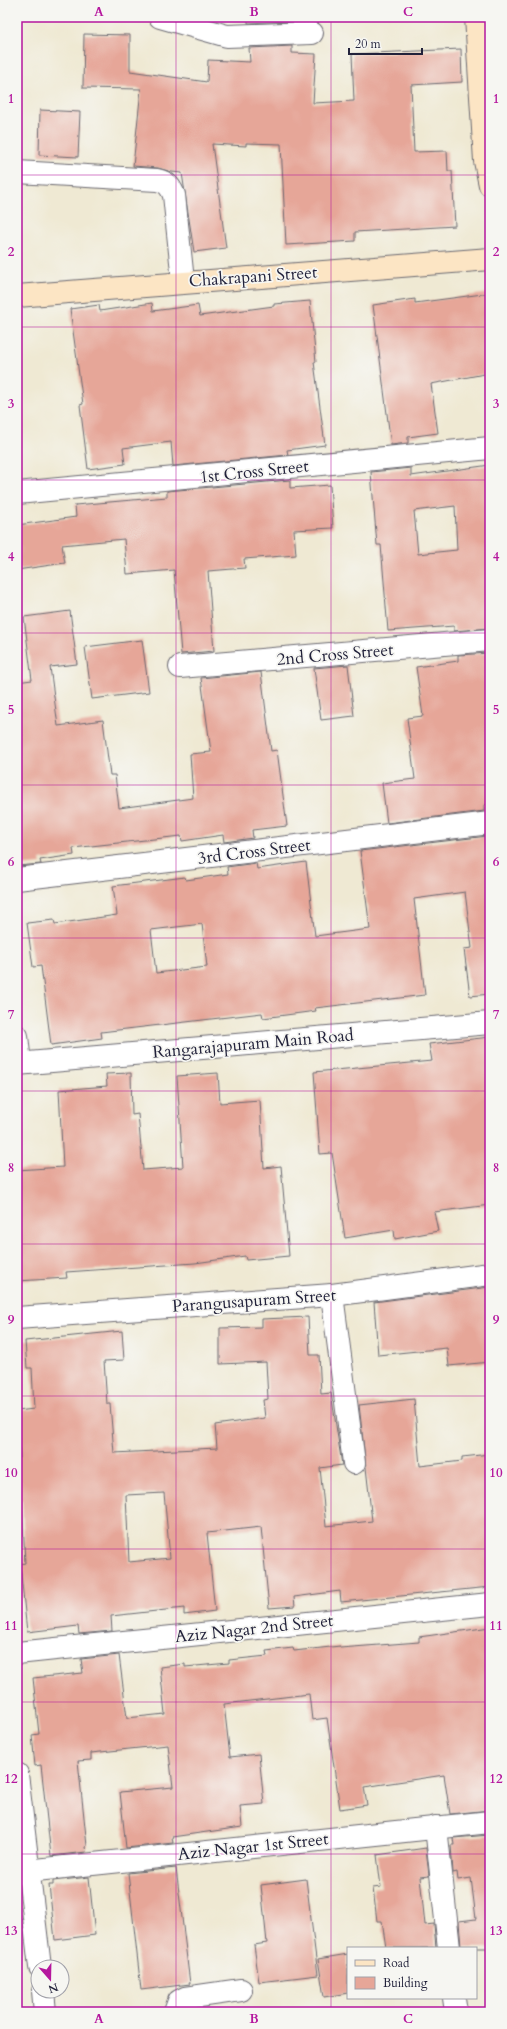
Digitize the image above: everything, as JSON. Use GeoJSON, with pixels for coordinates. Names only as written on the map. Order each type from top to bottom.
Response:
{"type":"FeatureCollection","features":[{"type":"Feature","properties":{"kind":"street"},"geometry":{"type":"LineString","coordinates":[[160,17],[226,26],[312,33]]}},
{"type":"Feature","properties":{"kind":"street"},"geometry":{"type":"LineString","coordinates":[[476,17],[485,161],[490,185]]}},
{"type":"Feature","properties":{"kind":"street"},"geometry":{"type":"LineString","coordinates":[[17,172],[157,180],[165,182],[171,187],[174,195],[183,282]]}},
{"type":"Feature","properties":{"kind":"street","name":"Chakrapani Street"},"geometry":{"type":"LineString","coordinates":[[17,296],[490,259]]}},
{"type":"Feature","properties":{"kind":"street","name":"1st Cross Street"},"geometry":{"type":"LineString","coordinates":[[17,493],[490,448]]}},
{"type":"Feature","properties":{"kind":"street","name":"2nd Cross Street"},"geometry":{"type":"LineString","coordinates":[[180,668],[490,640]]}},
{"type":"Feature","properties":{"kind":"street","name":"3rd Cross Street"},"geometry":{"type":"LineString","coordinates":[[17,879],[490,823]]}},
{"type":"Feature","properties":{"kind":"street","name":"Rangarajapuram Main Road"},"geometry":{"type":"LineString","coordinates":[[18,1064],[490,1023]]}},
{"type":"Feature","properties":{"kind":"street"},"geometry":{"type":"LineString","coordinates":[[17,1036],[18,1064]]}},
{"type":"Feature","properties":{"kind":"street","name":"Parangusapuram Street"},"geometry":{"type":"LineString","coordinates":[[17,1318],[332,1295],[490,1274]]}},
{"type":"Feature","properties":{"kind":"street"},"geometry":{"type":"LineString","coordinates":[[332,1295],[354,1463]]}},
{"type":"Feature","properties":{"kind":"street","name":"Aziz Nagar 2nd Street"},"geometry":{"type":"LineString","coordinates":[[17,1653],[490,1604]]}},
{"type":"Feature","properties":{"kind":"street"},"geometry":{"type":"LineString","coordinates":[[17,1774],[23,1871],[39,1959]]}},
{"type":"Feature","properties":{"kind":"street","name":"Aziz Nagar 1st Street"},"geometry":{"type":"LineString","coordinates":[[23,1871],[490,1822]]}},
{"type":"Feature","properties":{"kind":"street"},"geometry":{"type":"LineString","coordinates":[[436,1827],[449,1947]]}},
{"type":"Feature","properties":{"kind":"street"},"geometry":{"type":"LineString","coordinates":[[175,2012],[179,2001],[185,1998],[241,1990]]}},
{"type":"Feature","properties":{"kind":"street"},"geometry":{"type":"LineString","coordinates":[[44,1999],[45,2012]]}},
{"type":"Feature","properties":{"kind":"street"},"geometry":{"type":"LineString","coordinates":[[454,1999],[456,2012]]}},
{"type":"Feature","properties":{"kind":"building"},"geometry":{"type":"Polygon","coordinates":[[[248,17],[290,17],[290,21],[248,23],[248,17]]]}},
{"type":"Feature","properties":{"kind":"building"},"geometry":{"type":"Polygon","coordinates":[[[84,34],[130,35],[130,71],[207,82],[208,60],[250,62],[249,48],[292,46],[292,53],[316,54],[313,103],[354,101],[352,54],[461,49],[462,82],[411,85],[414,152],[447,151],[448,171],[452,171],[455,226],[355,232],[355,241],[286,245],[281,144],[246,143],[246,146],[212,144],[226,248],[194,252],[182,173],[158,168],[133,166],[141,89],[83,88],[84,34]]]}},
{"type":"Feature","properties":{"kind":"building"},"geometry":{"type":"Polygon","coordinates":[[[40,110],[80,112],[78,157],[39,155],[40,110]]]}},
{"type":"Feature","properties":{"kind":"building"},"geometry":{"type":"Polygon","coordinates":[[[490,293],[490,373],[431,384],[438,433],[408,437],[408,443],[391,445],[373,305],[415,299],[415,303],[490,293]]]}},
{"type":"Feature","properties":{"kind":"building"},"geometry":{"type":"Polygon","coordinates":[[[310,301],[316,362],[314,362],[325,445],[287,450],[288,455],[173,466],[171,442],[123,448],[125,464],[88,469],[80,405],[83,404],[70,309],[99,305],[100,311],[152,303],[153,311],[198,305],[200,316],[274,306],[274,304],[310,301]]]}},
{"type":"Feature","properties":{"kind":"building"},"geometry":{"type":"Polygon","coordinates":[[[490,465],[490,628],[454,631],[454,626],[388,631],[381,545],[377,545],[371,472],[411,468],[411,476],[490,465]],[[455,506],[414,511],[418,554],[457,550],[455,506]]]}},
{"type":"Feature","properties":{"kind":"building"},"geometry":{"type":"Polygon","coordinates":[[[290,480],[290,488],[330,485],[333,528],[294,530],[296,555],[244,559],[245,568],[208,571],[214,651],[181,654],[174,570],[127,574],[124,539],[62,545],[65,563],[17,570],[17,525],[76,517],[75,505],[167,497],[167,491],[290,480]]]}},
{"type":"Feature","properties":{"kind":"building"},"geometry":{"type":"Polygon","coordinates":[[[70,611],[77,664],[50,667],[58,726],[103,720],[110,775],[115,775],[119,808],[193,798],[190,754],[211,752],[201,678],[261,672],[271,751],[277,750],[287,826],[252,830],[253,838],[224,842],[223,835],[182,841],[181,836],[73,848],[74,855],[40,860],[41,864],[17,866],[17,682],[32,680],[24,617],[70,611]]]}},
{"type":"Feature","properties":{"kind":"building"},"geometry":{"type":"Polygon","coordinates":[[[142,640],[149,692],[92,699],[85,647],[142,640]]]}},
{"type":"Feature","properties":{"kind":"building"},"geometry":{"type":"Polygon","coordinates":[[[490,653],[490,804],[484,805],[484,811],[387,823],[382,783],[415,779],[407,718],[423,716],[416,667],[458,661],[458,655],[490,653]]]}},
{"type":"Feature","properties":{"kind":"building"},"geometry":{"type":"Polygon","coordinates":[[[348,665],[354,716],[321,720],[314,668],[348,665]]]}},
{"type":"Feature","properties":{"kind":"building"},"geometry":{"type":"Polygon","coordinates":[[[488,836],[490,854],[490,994],[470,996],[464,949],[472,948],[465,892],[414,899],[425,995],[315,1008],[316,1011],[263,1018],[262,1013],[101,1032],[102,1038],[51,1045],[41,966],[33,967],[27,923],[54,920],[55,924],[117,915],[113,886],[185,877],[186,880],[228,874],[227,867],[256,863],[257,869],[306,862],[315,936],[370,929],[360,851],[488,836]],[[202,924],[151,930],[156,973],[207,967],[202,924]]]}},
{"type":"Feature","properties":{"kind":"building"},"geometry":{"type":"Polygon","coordinates":[[[490,1037],[490,1081],[487,1082],[490,1106],[490,1205],[434,1212],[438,1231],[395,1239],[394,1230],[345,1238],[332,1153],[320,1154],[314,1072],[432,1061],[429,1044],[490,1037]]]}},
{"type":"Feature","properties":{"kind":"building"},"geometry":{"type":"Polygon","coordinates":[[[131,1073],[132,1115],[138,1114],[143,1170],[183,1167],[177,1076],[218,1073],[220,1103],[260,1100],[264,1168],[281,1166],[289,1256],[246,1260],[245,1256],[195,1263],[66,1272],[67,1278],[17,1281],[17,1170],[63,1167],[59,1090],[107,1086],[106,1074],[131,1073]]]}},
{"type":"Feature","properties":{"kind":"building"},"geometry":{"type":"Polygon","coordinates":[[[490,1287],[490,1338],[487,1338],[490,1362],[449,1366],[447,1348],[378,1355],[374,1302],[490,1287]]]}},
{"type":"Feature","properties":{"kind":"building"},"geometry":{"type":"Polygon","coordinates":[[[308,1317],[310,1355],[319,1355],[321,1394],[331,1393],[342,1465],[320,1468],[326,1526],[372,1521],[359,1405],[414,1399],[420,1466],[462,1461],[462,1457],[490,1454],[490,1587],[341,1602],[340,1591],[294,1597],[295,1606],[269,1608],[261,1527],[207,1533],[215,1611],[184,1615],[184,1608],[111,1616],[112,1631],[79,1634],[78,1626],[27,1632],[20,1564],[25,1563],[22,1501],[17,1501],[17,1459],[20,1458],[17,1411],[34,1409],[32,1368],[27,1368],[25,1341],[122,1331],[124,1360],[104,1361],[107,1404],[110,1404],[114,1453],[217,1448],[215,1425],[265,1418],[263,1400],[268,1399],[266,1362],[220,1364],[220,1328],[262,1327],[262,1319],[308,1317]],[[164,1493],[126,1495],[129,1562],[170,1558],[164,1493]]]}},
{"type":"Feature","properties":{"kind":"building"},"geometry":{"type":"Polygon","coordinates":[[[490,1627],[490,1810],[450,1814],[444,1775],[364,1787],[367,1805],[340,1809],[327,1718],[312,1720],[309,1694],[224,1704],[230,1757],[259,1754],[264,1804],[240,1806],[242,1827],[172,1837],[173,1843],[126,1848],[120,1792],[173,1787],[168,1745],[91,1753],[91,1760],[78,1761],[87,1846],[85,1847],[86,1852],[51,1856],[41,1765],[35,1766],[32,1735],[39,1734],[33,1678],[83,1673],[81,1659],[119,1655],[127,1718],[165,1714],[160,1667],[185,1664],[185,1667],[229,1663],[229,1660],[267,1656],[266,1651],[293,1648],[294,1651],[340,1646],[340,1648],[419,1642],[419,1637],[490,1627]]]}},
{"type":"Feature","properties":{"kind":"building"},"geometry":{"type":"Polygon","coordinates":[[[490,1835],[490,1948],[461,1947],[459,1921],[476,1919],[471,1878],[458,1880],[457,1872],[453,1873],[451,1845],[454,1845],[453,1838],[490,1835]]]}},
{"type":"Feature","properties":{"kind":"building"},"geometry":{"type":"Polygon","coordinates":[[[426,1848],[429,1876],[420,1877],[425,1925],[434,1924],[436,1947],[386,1947],[382,1921],[377,1921],[373,1888],[381,1887],[377,1855],[426,1848]]]}},
{"type":"Feature","properties":{"kind":"building"},"geometry":{"type":"Polygon","coordinates":[[[176,1868],[190,1984],[141,1990],[128,1873],[176,1868]]]}},
{"type":"Feature","properties":{"kind":"building"},"geometry":{"type":"Polygon","coordinates":[[[89,1877],[95,1935],[55,1940],[49,1885],[53,1885],[53,1881],[89,1877]]]}},
{"type":"Feature","properties":{"kind":"building"},"geometry":{"type":"Polygon","coordinates":[[[306,1879],[318,1975],[259,1982],[254,1945],[267,1943],[261,1885],[306,1879]]]}},
{"type":"Feature","properties":{"kind":"building"},"geometry":{"type":"Polygon","coordinates":[[[347,1954],[347,1993],[324,1997],[318,1959],[347,1954]]]}}]}
